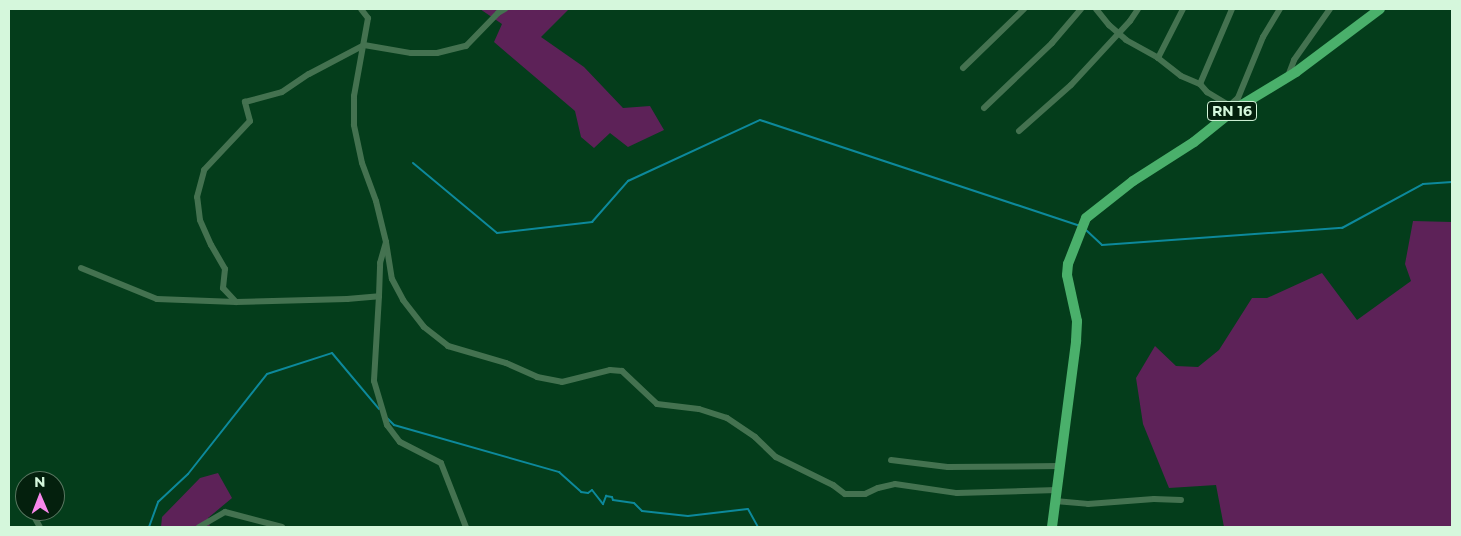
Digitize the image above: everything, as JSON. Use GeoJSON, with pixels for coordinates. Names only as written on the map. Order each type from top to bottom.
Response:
{"type":"FeatureCollection","features":[{"type":"Feature","properties":{"kind":"main road","name":"RN 16"},"geometry":{"type":"LineString","coordinates":[[1052,527],[1077,321],[1067,275],[1079,234],[1086,218],[1120,191],[1194,142],[1232,107],[1286,79],[1380,9]]}},
{"type":"Feature","properties":{"kind":"street"},"geometry":{"type":"LineString","coordinates":[[361,9],[368,18],[354,96],[354,125],[362,163],[376,201],[386,242],[392,279],[403,300],[424,326],[448,346],[506,363],[537,376],[562,382],[610,370],[622,371],[657,404],[699,408],[726,418],[755,437],[776,457],[832,485],[845,494],[865,494],[895,484],[957,493],[1057,490]]}},
{"type":"Feature","properties":{"kind":"street"},"geometry":{"type":"LineString","coordinates":[[236,302],[223,288],[225,269],[210,244],[200,220],[197,197],[204,170],[250,121],[245,102],[282,92],[364,45],[411,53],[437,53],[466,46],[498,13],[505,9]]}},
{"type":"Feature","properties":{"kind":"street"},"geometry":{"type":"LineString","coordinates":[[963,68],[1024,9]]}},
{"type":"Feature","properties":{"kind":"street"},"geometry":{"type":"LineString","coordinates":[[984,108],[1052,43],[1081,9]]}},
{"type":"Feature","properties":{"kind":"street"},"geometry":{"type":"LineString","coordinates":[[1096,9],[1118,33],[1158,58],[1182,76],[1200,84],[1207,92],[1232,107],[1238,98],[1263,38],[1280,9]]}},
{"type":"Feature","properties":{"kind":"street"},"geometry":{"type":"LineString","coordinates":[[1019,131],[1071,85],[1138,9]]}},
{"type":"Feature","properties":{"kind":"street"},"geometry":{"type":"LineString","coordinates":[[1158,58],[1183,9]]}},
{"type":"Feature","properties":{"kind":"street"},"geometry":{"type":"LineString","coordinates":[[1200,84],[1232,9]]}},
{"type":"Feature","properties":{"kind":"street"},"geometry":{"type":"LineString","coordinates":[[1286,79],[1294,60],[1330,9]]}},
{"type":"Feature","properties":{"kind":"street"},"geometry":{"type":"LineString","coordinates":[[386,242],[380,263],[374,381],[387,425],[400,442],[441,463],[466,527]]}},
{"type":"Feature","properties":{"kind":"street"},"geometry":{"type":"LineString","coordinates":[[81,268],[158,299],[236,302],[347,299],[378,296]]}},
{"type":"Feature","properties":{"kind":"street"},"geometry":{"type":"LineString","coordinates":[[891,460],[948,467],[1060,466]]}},
{"type":"Feature","properties":{"kind":"street"},"geometry":{"type":"LineString","coordinates":[[1055,501],[1088,504],[1154,499],[1181,500]]}},
{"type":"Feature","properties":{"kind":"street"},"geometry":{"type":"LineString","coordinates":[[199,527],[225,512],[282,527]]}},
{"type":"Feature","properties":{"kind":"shaded area"},"geometry":{"type":"Polygon","coordinates":[[[480,9],[569,9],[541,37],[584,67],[623,108],[650,106],[664,130],[628,147],[610,133],[594,148],[581,137],[575,111],[494,42],[502,24],[480,9]]]}},
{"type":"Feature","properties":{"kind":"shaded area"},"geometry":{"type":"Polygon","coordinates":[[[1413,221],[1452,222],[1452,527],[1224,527],[1216,485],[1169,488],[1143,424],[1136,378],[1155,346],[1176,366],[1198,367],[1219,350],[1252,298],[1267,298],[1322,273],[1357,320],[1411,281],[1405,264],[1413,221]]]}},
{"type":"Feature","properties":{"kind":"shaded area"},"geometry":{"type":"Polygon","coordinates":[[[218,473],[232,498],[208,518],[210,527],[161,527],[162,517],[200,478],[218,473]]]}},
{"type":"Feature","properties":{"kind":"waterway"},"geometry":{"type":"LineString","coordinates":[[413,163],[497,233],[592,222],[628,181],[760,120],[1078,225]]}},
{"type":"Feature","properties":{"kind":"waterway"},"geometry":{"type":"LineString","coordinates":[[1086,230],[1102,245],[1342,228],[1423,184],[1452,182]]}},
{"type":"Feature","properties":{"kind":"waterway"},"geometry":{"type":"LineString","coordinates":[[149,527],[158,502],[188,474],[267,374],[332,353],[379,409]]}},
{"type":"Feature","properties":{"kind":"waterway"},"geometry":{"type":"LineString","coordinates":[[387,418],[394,425],[559,472],[581,492],[588,493],[592,490],[603,504],[606,496],[612,497],[613,500],[634,503],[642,511],[688,516],[748,509],[758,527]]}}]}
